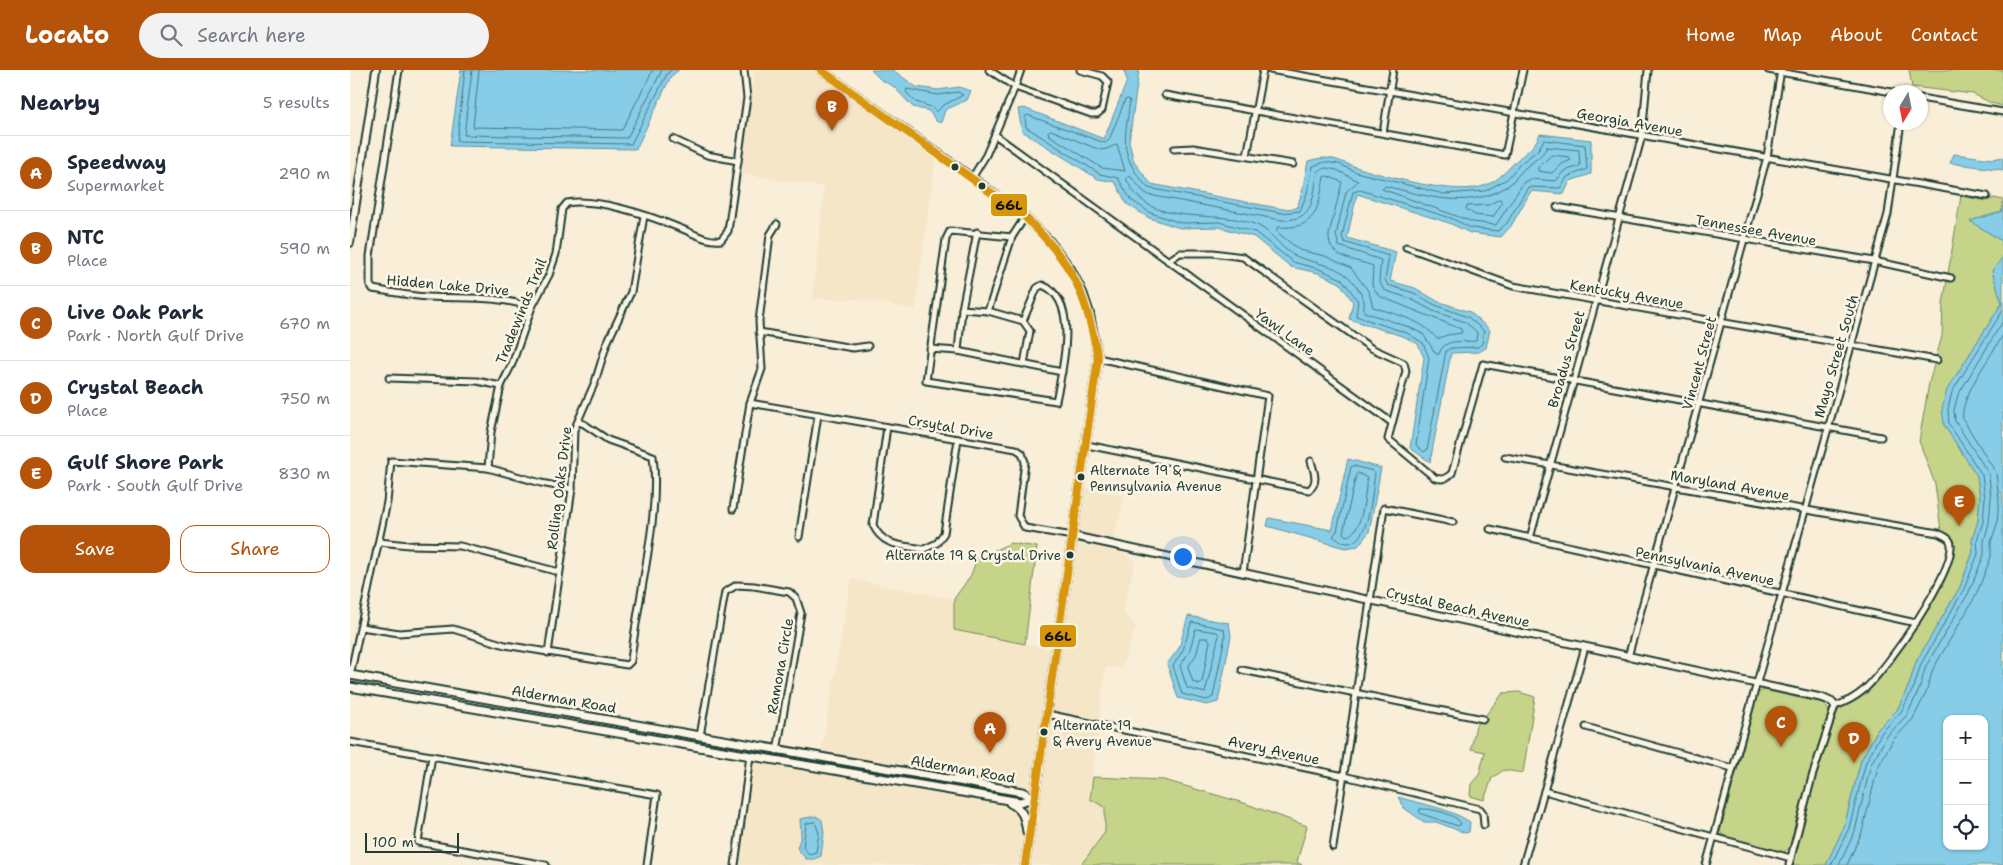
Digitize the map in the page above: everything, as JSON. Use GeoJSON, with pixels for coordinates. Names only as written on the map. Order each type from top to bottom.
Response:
{"type":"FeatureCollection","features":[{"type":"Feature","properties":{"kind":"main road"},"geometry":{"type":"LineString","coordinates":[[820,70],[830,73],[1025,217],[1056,249],[1078,283],[1089,312],[1098,358],[1087,445],[1025,865]]}},
{"type":"Feature","properties":{"kind":"main road","name":"Alderman Road"},"geometry":{"type":"LineString","coordinates":[[350,675],[777,751],[1022,792],[1034,798]]}},
{"type":"Feature","properties":{"kind":"main road","name":"Alderman Road"},"geometry":{"type":"LineString","coordinates":[[350,687],[1020,802],[1034,798]]}},
{"type":"Feature","properties":{"kind":"main road"},"geometry":{"type":"LineString","coordinates":[[1002,799],[1021,811],[1025,817],[1028,841]]}},
{"type":"Feature","properties":{"kind":"street"},"geometry":{"type":"LineString","coordinates":[[350,243],[376,70]]}},
{"type":"Feature","properties":{"kind":"street","name":"Hidden Lake Drive"},"geometry":{"type":"LineString","coordinates":[[398,70],[370,256],[370,284],[373,289],[427,297],[496,298],[532,307]]}},
{"type":"Feature","properties":{"kind":"street"},"geometry":{"type":"LineString","coordinates":[[674,140],[707,155],[738,160],[747,98],[744,70]]}},
{"type":"Feature","properties":{"kind":"street"},"geometry":{"type":"LineString","coordinates":[[989,70],[1015,87],[1091,114],[1098,114],[1102,110],[1108,82],[1102,76],[1080,70]]}},
{"type":"Feature","properties":{"kind":"street"},"geometry":{"type":"LineString","coordinates":[[972,178],[995,135],[1021,70]]}},
{"type":"Feature","properties":{"kind":"street"},"geometry":{"type":"LineString","coordinates":[[1247,156],[1263,70]]}},
{"type":"Feature","properties":{"kind":"street","name":"Georgia Avenue"},"geometry":{"type":"LineString","coordinates":[[1270,70],[1642,136],[1894,178],[1987,196]]}},
{"type":"Feature","properties":{"kind":"street"},"geometry":{"type":"LineString","coordinates":[[1383,133],[1393,70]]}},
{"type":"Feature","properties":{"kind":"street"},"geometry":{"type":"LineString","coordinates":[[1165,95],[1505,155],[1523,70]]}},
{"type":"Feature","properties":{"kind":"street","name":"Broadus Street"},"geometry":{"type":"LineString","coordinates":[[1530,538],[1642,136],[1648,70]]}},
{"type":"Feature","properties":{"kind":"street"},"geometry":{"type":"LineString","coordinates":[[1768,70],[1883,90]]}},
{"type":"Feature","properties":{"kind":"street","name":"Vincent Street"},"geometry":{"type":"LineString","coordinates":[[1628,657],[1677,487],[1767,157],[1781,71]]}},
{"type":"Feature","properties":{"kind":"street"},"geometry":{"type":"LineString","coordinates":[[1928,99],[2003,112]]}},
{"type":"Feature","properties":{"kind":"street","name":"Mayo Street South"},"geometry":{"type":"LineString","coordinates":[[1706,865],[1888,214],[1900,130]]}},
{"type":"Feature","properties":{"kind":"street","name":"Yawl Lane"},"geometry":{"type":"LineString","coordinates":[[995,135],[1391,422]]}},
{"type":"Feature","properties":{"kind":"street"},"geometry":{"type":"LineString","coordinates":[[1174,148],[1193,148],[1293,164]]}},
{"type":"Feature","properties":{"kind":"street","name":"Tradewinds Trail"},"geometry":{"type":"LineString","coordinates":[[488,468],[492,423],[501,386],[512,364],[532,307],[556,254],[562,209],[567,203],[576,201],[644,216],[711,241],[721,240],[728,231],[738,160]]}},
{"type":"Feature","properties":{"kind":"street","name":"Tennessee Avenue"},"geometry":{"type":"LineString","coordinates":[[1557,207],[1618,219],[1874,261],[1951,278]]}},
{"type":"Feature","properties":{"kind":"street","name":"Rolling Oaks Drive"},"geometry":{"type":"LineString","coordinates":[[548,653],[572,489],[573,445],[578,422],[595,382],[607,343],[630,292],[644,216]]}},
{"type":"Feature","properties":{"kind":"street"},"geometry":{"type":"LineString","coordinates":[[988,311],[1012,237],[1025,217]]}},
{"type":"Feature","properties":{"kind":"street"},"geometry":{"type":"LineString","coordinates":[[733,509],[750,403],[762,369],[759,332],[770,235],[777,224]]}},
{"type":"Feature","properties":{"kind":"street"},"geometry":{"type":"LineString","coordinates":[[1012,237],[950,230],[946,239],[926,381],[1056,401],[1066,337],[1064,312],[1057,294],[1042,285],[1036,288],[1023,321]]}},
{"type":"Feature","properties":{"kind":"street"},"geometry":{"type":"LineString","coordinates":[[958,351],[962,309],[977,232]]}},
{"type":"Feature","properties":{"kind":"street","name":"Kentucky Avenue"},"geometry":{"type":"LineString","coordinates":[[1406,247],[1513,286],[1937,360]]}},
{"type":"Feature","properties":{"kind":"street"},"geometry":{"type":"LineString","coordinates":[[1168,261],[1180,253],[1220,254],[1243,257],[1371,348],[1404,363],[1406,371],[1388,439],[1435,478],[1446,478],[1452,473],[1482,365],[1485,364],[1572,382],[1880,437]]}},
{"type":"Feature","properties":{"kind":"street"},"geometry":{"type":"LineString","coordinates":[[962,309],[988,311],[1023,321],[1030,331],[1024,364]]}},
{"type":"Feature","properties":{"kind":"street"},"geometry":{"type":"LineString","coordinates":[[759,332],[853,348],[868,346]]}},
{"type":"Feature","properties":{"kind":"street"},"geometry":{"type":"LineString","coordinates":[[930,348],[958,351],[1062,372]]}},
{"type":"Feature","properties":{"kind":"street"},"geometry":{"type":"LineString","coordinates":[[1098,358],[1268,396],[1243,573]]}},
{"type":"Feature","properties":{"kind":"street"},"geometry":{"type":"LineString","coordinates":[[389,378],[477,381],[501,386]]}},
{"type":"Feature","properties":{"kind":"street","name":"Crsytal Drive"},"geometry":{"type":"LineString","coordinates":[[750,403],[1016,449],[1022,453],[1025,462],[1018,516],[1020,522],[1025,528],[1073,536]]}},
{"type":"Feature","properties":{"kind":"street"},"geometry":{"type":"LineString","coordinates":[[799,537],[818,415]]}},
{"type":"Feature","properties":{"kind":"street"},"geometry":{"type":"LineString","coordinates":[[360,627],[411,634],[453,629],[505,645],[627,665],[631,661],[649,538],[655,472],[653,456],[608,440],[578,422]]}},
{"type":"Feature","properties":{"kind":"street"},"geometry":{"type":"LineString","coordinates":[[887,427],[872,525],[880,538],[896,544],[924,549],[941,539],[944,533],[958,440]]}},
{"type":"Feature","properties":{"kind":"street"},"geometry":{"type":"LineString","coordinates":[[1087,445],[1309,490],[1316,479],[1311,461]]}},
{"type":"Feature","properties":{"kind":"street","name":"Maryland Avenue"},"geometry":{"type":"LineString","coordinates":[[1505,457],[1938,533],[1949,539],[1951,545],[1950,555],[1941,579],[1916,623]]}},
{"type":"Feature","properties":{"kind":"street"},"geometry":{"type":"LineString","coordinates":[[350,675],[387,502],[391,461],[488,468],[541,483],[572,489]]}},
{"type":"Feature","properties":{"kind":"street"},"geometry":{"type":"LineString","coordinates":[[1333,847],[1384,508],[1453,522]]}},
{"type":"Feature","properties":{"kind":"street","name":"Pennsylvania Avenue"},"geometry":{"type":"LineString","coordinates":[[1490,529],[1654,567],[1916,623]]}},
{"type":"Feature","properties":{"kind":"street","name":"Crystal Beach Avenue"},"geometry":{"type":"LineString","coordinates":[[1073,536],[1823,698],[1836,706]]}},
{"type":"Feature","properties":{"kind":"street"},"geometry":{"type":"LineString","coordinates":[[379,542],[410,546],[460,546],[559,572]]}},
{"type":"Feature","properties":{"kind":"street","name":"Ramona Circle"},"geometry":{"type":"LineString","coordinates":[[700,736],[724,592],[737,585],[789,592],[796,598],[801,613],[777,751]]}},
{"type":"Feature","properties":{"kind":"street"},"geometry":{"type":"LineString","coordinates":[[1789,865],[1812,778],[1836,706],[1850,700],[1866,688],[1916,623]]}},
{"type":"Feature","properties":{"kind":"street"},"geometry":{"type":"LineString","coordinates":[[1523,865],[1585,647]]}},
{"type":"Feature","properties":{"kind":"street"},"geometry":{"type":"LineString","coordinates":[[1242,670],[1483,719]]}},
{"type":"Feature","properties":{"kind":"street","name":"Avery Avenue"},"geometry":{"type":"LineString","coordinates":[[1047,714],[1344,776],[1480,809],[1483,813],[1484,825]]}},
{"type":"Feature","properties":{"kind":"street"},"geometry":{"type":"LineString","coordinates":[[1586,727],[1732,768]]}},
{"type":"Feature","properties":{"kind":"street"},"geometry":{"type":"LineString","coordinates":[[350,742],[657,795],[647,865]]}},
{"type":"Feature","properties":{"kind":"street"},"geometry":{"type":"LineString","coordinates":[[432,756],[418,842],[546,865]]}},
{"type":"Feature","properties":{"kind":"street"},"geometry":{"type":"LineString","coordinates":[[735,865],[750,756]]}},
{"type":"Feature","properties":{"kind":"street"},"geometry":{"type":"LineString","coordinates":[[1544,791],[1790,858]]}},
{"type":"Feature","properties":{"kind":"shaded area"},"geometry":{"type":"Polygon","coordinates":[[[755,70],[812,70],[936,157],[915,310],[861,299],[813,299],[824,187],[742,174],[755,70]]]}},
{"type":"Feature","properties":{"kind":"shaded area"},"geometry":{"type":"Polygon","coordinates":[[[1084,487],[1125,496],[1113,541],[1077,533],[1084,487]]]}},
{"type":"Feature","properties":{"kind":"shaded area"},"geometry":{"type":"Polygon","coordinates":[[[1068,538],[1032,793],[1022,788],[821,754],[851,579],[954,599],[955,630],[1052,649],[1068,538]]]}},
{"type":"Feature","properties":{"kind":"shaded area"},"geometry":{"type":"Polygon","coordinates":[[[1076,540],[1114,548],[1135,561],[1123,612],[1136,627],[1122,668],[1105,668],[1099,721],[1050,711],[1076,540]]]}},
{"type":"Feature","properties":{"kind":"shaded area"},"geometry":{"type":"Polygon","coordinates":[[[1049,718],[1098,729],[1090,798],[1105,807],[1105,832],[1081,865],[1028,865],[1049,718]]]}},
{"type":"Feature","properties":{"kind":"shaded area"},"geometry":{"type":"Polygon","coordinates":[[[753,760],[1020,806],[1030,803],[1022,865],[738,865],[753,760]],[[800,819],[801,836],[821,856],[824,833],[800,819]]]}},
{"type":"Feature","properties":{"kind":"shaded area"},"geometry":{"type":"Polygon","coordinates":[[[820,761],[1024,797],[1020,799],[819,765],[820,761]]]}},
{"type":"Feature","properties":{"kind":"green space"},"geometry":{"type":"Polygon","coordinates":[[[1909,70],[2003,70],[2003,106],[1991,103],[1973,94],[1928,89],[1928,85],[1912,85],[1909,70]]]}},
{"type":"Feature","properties":{"kind":"green space"},"geometry":{"type":"Polygon","coordinates":[[[1961,196],[1987,201],[1994,198],[2003,200],[2002,212],[1970,221],[2002,241],[2003,257],[1992,271],[2002,303],[1947,390],[1944,425],[1977,475],[1980,497],[1978,521],[1972,540],[1973,552],[1960,587],[1916,662],[1909,685],[1897,710],[1878,729],[1861,760],[1844,827],[1826,865],[1789,865],[1832,719],[1837,712],[1866,689],[1907,640],[1935,596],[1946,575],[1952,555],[1952,538],[1941,531],[1935,484],[1919,441],[1929,383],[1942,336],[1943,304],[1961,196]]]}},
{"type":"Feature","properties":{"kind":"green space"},"geometry":{"type":"Polygon","coordinates":[[[1011,543],[1037,547],[1025,644],[954,630],[954,599],[971,575],[977,558],[1011,543]]]}},
{"type":"Feature","properties":{"kind":"green space"},"geometry":{"type":"Polygon","coordinates":[[[1763,690],[1824,703],[1830,713],[1797,818],[1790,847],[1783,853],[1728,839],[1720,832],[1758,693],[1763,690]]]}},
{"type":"Feature","properties":{"kind":"green space"},"geometry":{"type":"Polygon","coordinates":[[[1519,692],[1535,697],[1523,773],[1504,770],[1492,778],[1484,800],[1470,796],[1471,784],[1479,775],[1485,752],[1471,749],[1476,725],[1478,722],[1486,723],[1487,717],[1485,716],[1503,693],[1519,692]]]}},
{"type":"Feature","properties":{"kind":"green space"},"geometry":{"type":"Polygon","coordinates":[[[1093,777],[1164,780],[1244,803],[1307,826],[1297,862],[1302,865],[1081,865],[1105,832],[1105,807],[1090,799],[1093,777]]]}},
{"type":"Feature","properties":{"kind":"water"},"geometry":{"type":"Polygon","coordinates":[[[461,70],[679,70],[671,76],[636,149],[450,146],[461,70]]]}},
{"type":"Feature","properties":{"kind":"water"},"geometry":{"type":"Polygon","coordinates":[[[871,70],[893,70],[916,87],[938,90],[959,87],[971,91],[967,100],[945,110],[941,123],[936,121],[929,111],[913,107],[893,86],[881,80],[871,70]]]}},
{"type":"Feature","properties":{"kind":"water"},"geometry":{"type":"Polygon","coordinates":[[[1124,70],[1139,70],[1129,142],[1134,162],[1151,184],[1283,209],[1297,208],[1308,161],[1316,159],[1334,159],[1372,172],[1423,184],[1459,189],[1474,188],[1491,183],[1499,178],[1532,147],[1540,134],[1591,140],[1591,174],[1570,181],[1564,194],[1531,191],[1511,226],[1501,237],[1470,233],[1449,223],[1357,194],[1347,238],[1396,252],[1390,281],[1415,288],[1437,301],[1470,312],[1490,330],[1486,348],[1479,352],[1451,353],[1430,462],[1410,448],[1424,358],[1418,344],[1405,337],[1349,319],[1353,302],[1340,283],[1318,273],[1291,267],[1254,237],[1219,227],[1180,228],[1149,218],[1127,204],[1115,182],[1098,179],[1022,131],[1018,109],[1024,108],[1104,139],[1127,81],[1124,70]]]}},
{"type":"Feature","properties":{"kind":"water"},"geometry":{"type":"Polygon","coordinates":[[[1954,154],[1993,159],[2003,157],[2003,170],[1950,163],[1954,154]]]}},
{"type":"Feature","properties":{"kind":"water"},"geometry":{"type":"Polygon","coordinates":[[[2003,208],[2003,251],[2002,241],[1970,221],[2001,212],[2003,208]]]}},
{"type":"Feature","properties":{"kind":"water"},"geometry":{"type":"Polygon","coordinates":[[[2003,257],[2003,865],[1826,865],[1844,827],[1861,760],[1878,729],[1897,710],[1909,685],[1916,662],[1960,587],[1973,552],[1972,540],[1978,521],[1980,497],[1977,476],[1944,425],[1942,409],[1947,390],[2002,303],[1992,271],[2003,257]]]}},
{"type":"Feature","properties":{"kind":"water"},"geometry":{"type":"Polygon","coordinates":[[[1348,459],[1381,468],[1369,532],[1358,546],[1345,548],[1267,526],[1269,518],[1332,530],[1348,459]]]}},
{"type":"Feature","properties":{"kind":"water"},"geometry":{"type":"Polygon","coordinates":[[[1188,616],[1229,623],[1231,636],[1218,702],[1207,705],[1178,698],[1167,664],[1179,648],[1188,616]]]}},
{"type":"Feature","properties":{"kind":"water"},"geometry":{"type":"Polygon","coordinates":[[[1398,797],[1453,813],[1470,822],[1469,832],[1465,833],[1436,822],[1424,822],[1404,808],[1398,797]]]}},
{"type":"Feature","properties":{"kind":"water"},"geometry":{"type":"Polygon","coordinates":[[[816,816],[822,820],[824,833],[821,856],[814,859],[806,859],[797,848],[801,836],[800,819],[816,816]]]}},
{"type":"Feature","properties":{"kind":"transit line","name":"66L"},"geometry":{"type":"LineString","coordinates":[[821,70],[1025,217],[1056,250],[1066,265],[1075,280],[1088,314],[1098,358],[1025,865]]}},
{"type":"Feature","properties":{"kind":"place","name":"NTC"},"geometry":{"type":"Point","coordinates":[832,131]}},
{"type":"Feature","properties":{"kind":"place","name":"Alternate 19 & Pennsylvania Avenue"},"geometry":{"type":"Point","coordinates":[1081,477]}},
{"type":"Feature","properties":{"kind":"place","name":"Gulf Shore Park"},"geometry":{"type":"Point","coordinates":[1959,526]}},
{"type":"Feature","properties":{"kind":"place","name":"Alternate 19 & Crystal Drive"},"geometry":{"type":"Point","coordinates":[1070,555]}},
{"type":"Feature","properties":{"kind":"place","name":"Alternate 19 & Avery Avenue"},"geometry":{"type":"Point","coordinates":[1044,732]}},
{"type":"Feature","properties":{"kind":"place","name":"Live Oak Park"},"geometry":{"type":"Point","coordinates":[1781,747]}},
{"type":"Feature","properties":{"kind":"place","name":"Speedway"},"geometry":{"type":"Point","coordinates":[990,753]}},
{"type":"Feature","properties":{"kind":"place","name":"Crystal Beach"},"geometry":{"type":"Point","coordinates":[1854,763]}}]}
